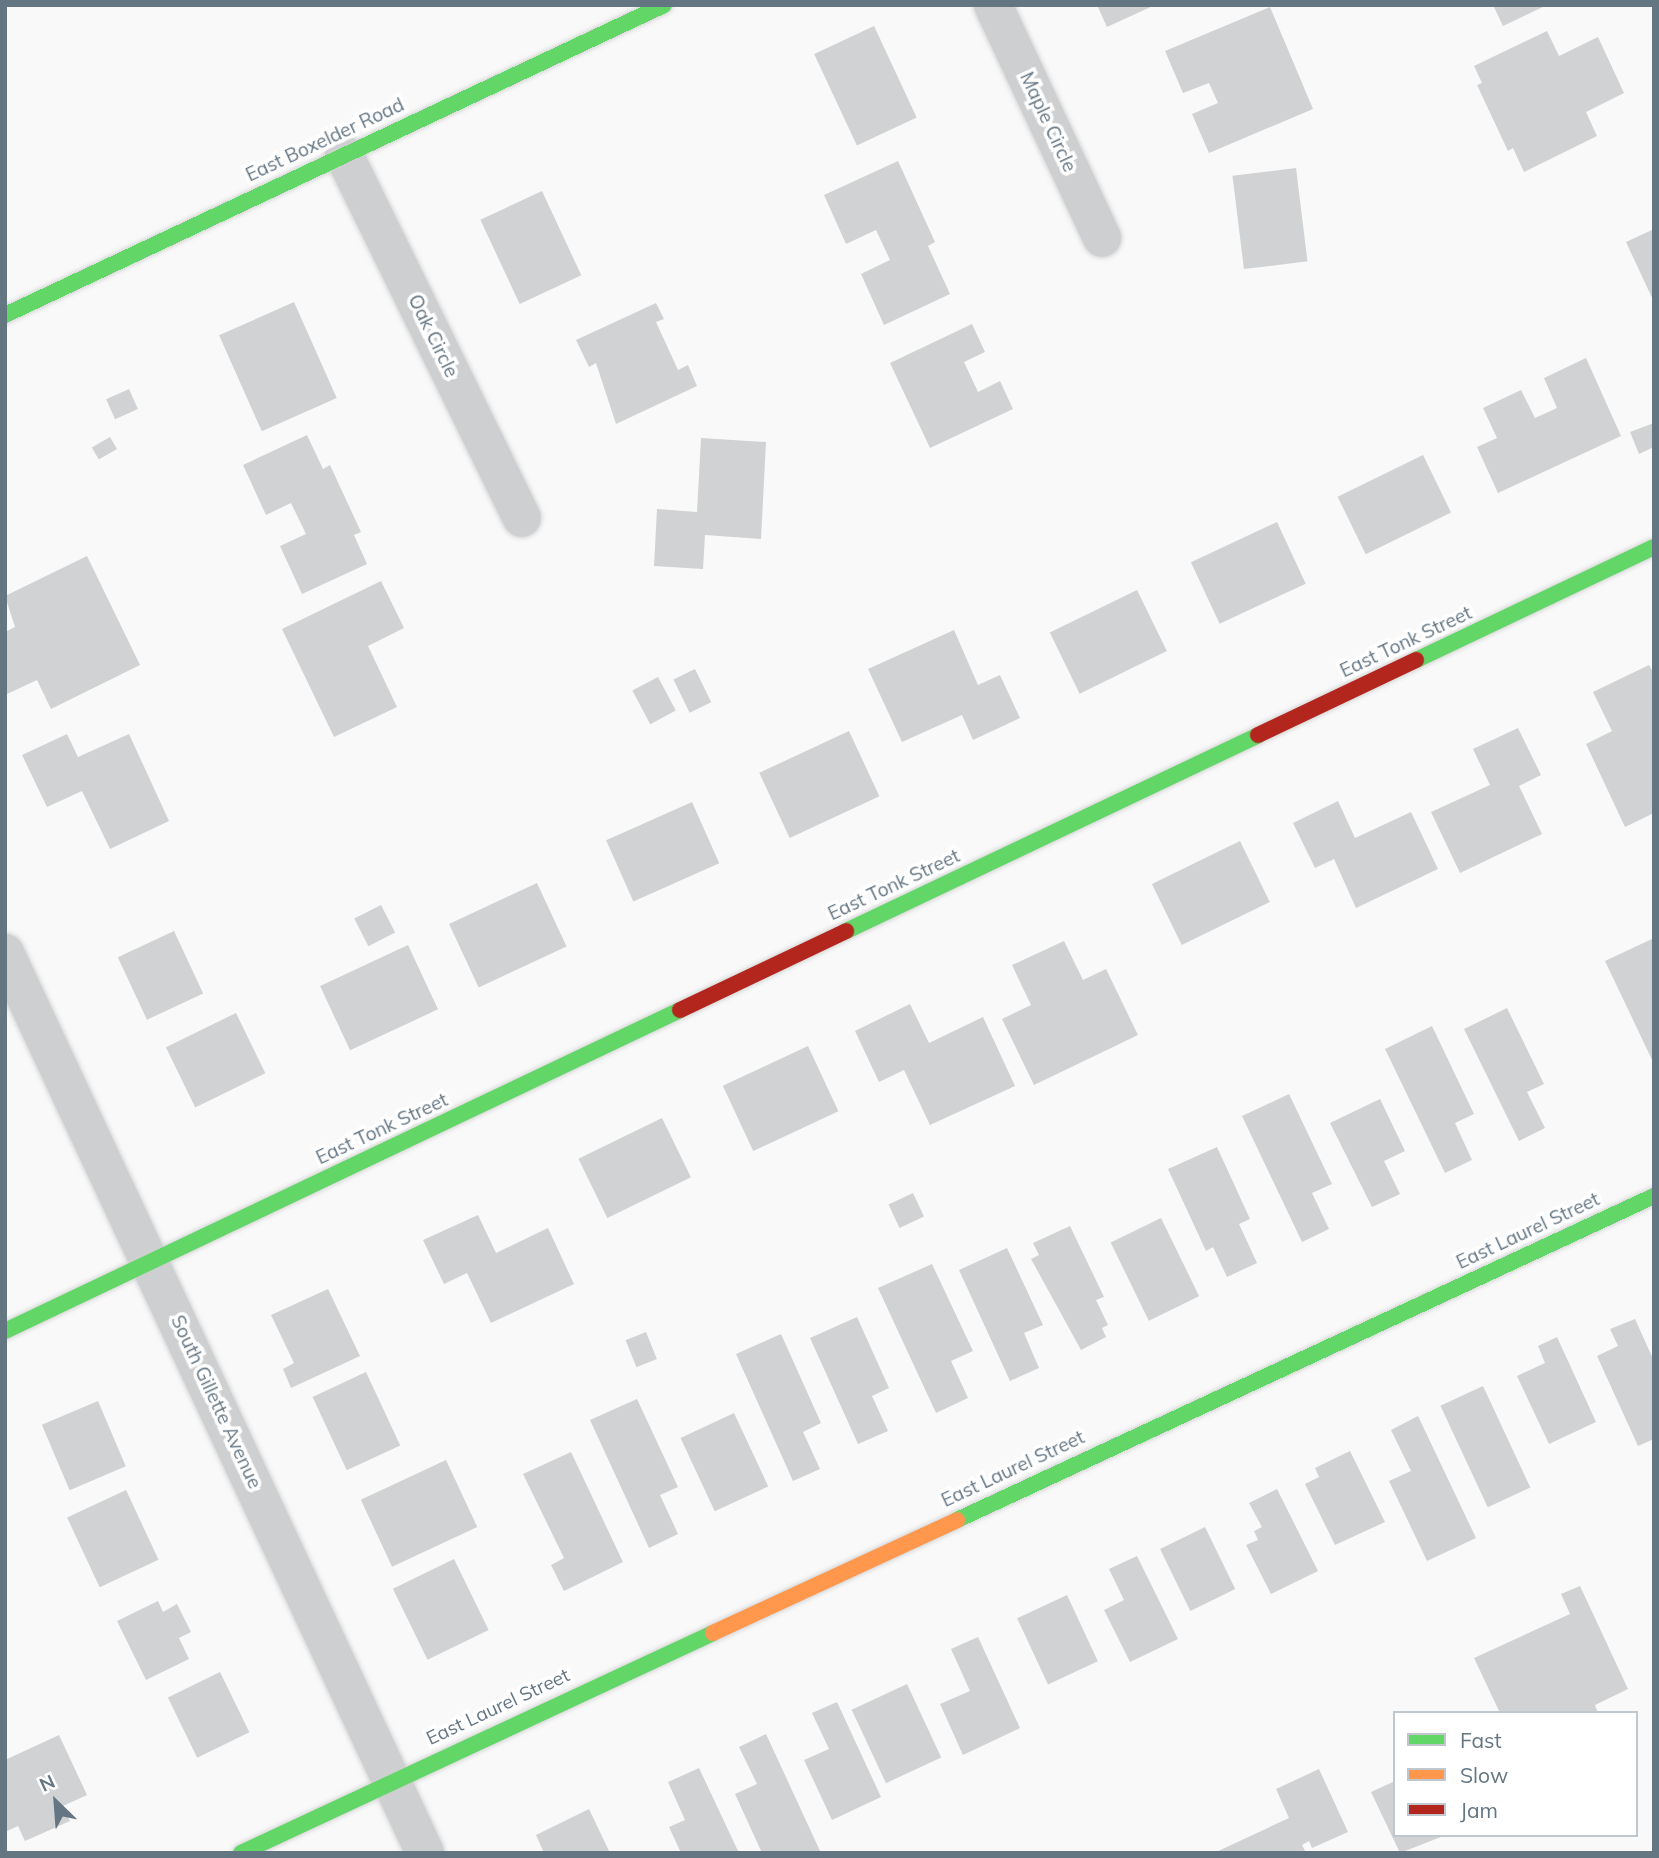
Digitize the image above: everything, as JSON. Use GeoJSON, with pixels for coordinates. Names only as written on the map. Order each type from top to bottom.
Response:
{"type":"FeatureCollection","features":[{"type":"Feature","properties":{"kind":"street","name":"East Boxelder Road"},"geometry":{"type":"LineString","coordinates":[[5,315],[664,5]]}},
{"type":"Feature","properties":{"kind":"street","name":"Maple Circle"},"geometry":{"type":"LineString","coordinates":[[993,5],[1102,238]]}},
{"type":"Feature","properties":{"kind":"street","name":"Oak Circle"},"geometry":{"type":"LineString","coordinates":[[344,155],[522,518]]}},
{"type":"Feature","properties":{"kind":"street","name":"East Tonk Street"},"geometry":{"type":"LineString","coordinates":[[5,1331],[1654,547]]}},
{"type":"Feature","properties":{"kind":"street","name":"South Gillette Avenue"},"geometry":{"type":"LineString","coordinates":[[5,953],[152,1262],[425,1853]]}},
{"type":"Feature","properties":{"kind":"street","name":"East Laurel Street"},"geometry":{"type":"LineString","coordinates":[[241,1853],[390,1781],[1654,1196]]}},
{"type":"Feature","properties":{"kind":"building"},"geometry":{"type":"Polygon","coordinates":[[[1097,5],[1155,5],[1107,27],[1097,5]]]}},
{"type":"Feature","properties":{"kind":"building"},"geometry":{"type":"Polygon","coordinates":[[[1493,5],[1547,5],[1503,26],[1493,5]]]}},
{"type":"Feature","properties":{"kind":"building"},"geometry":{"type":"Polygon","coordinates":[[[1270,7],[1313,109],[1209,153],[1192,114],[1218,103],[1209,83],[1183,93],[1165,51],[1270,7]]]}},
{"type":"Feature","properties":{"kind":"building"},"geometry":{"type":"Polygon","coordinates":[[[874,26],[917,118],[857,145],[814,54],[874,26]]]}},
{"type":"Feature","properties":{"kind":"building"},"geometry":{"type":"Polygon","coordinates":[[[1547,31],[1559,56],[1598,37],[1624,93],[1586,112],[1597,136],[1524,172],[1513,148],[1508,151],[1477,85],[1482,83],[1474,66],[1547,31]]]}},
{"type":"Feature","properties":{"kind":"building"},"geometry":{"type":"Polygon","coordinates":[[[898,161],[935,242],[928,246],[950,294],[884,325],[861,274],[890,260],[876,230],[846,244],[824,195],[898,161]]]}},
{"type":"Feature","properties":{"kind":"building"},"geometry":{"type":"Polygon","coordinates":[[[1296,168],[1307,261],[1244,269],[1232,176],[1296,168]]]}},
{"type":"Feature","properties":{"kind":"building"},"geometry":{"type":"Polygon","coordinates":[[[542,191],[581,275],[520,304],[480,220],[542,191]]]}},
{"type":"Feature","properties":{"kind":"building"},"geometry":{"type":"Polygon","coordinates":[[[1654,229],[1654,302],[1626,242],[1654,229]]]}},
{"type":"Feature","properties":{"kind":"building"},"geometry":{"type":"Polygon","coordinates":[[[294,302],[337,398],[262,431],[219,335],[294,302]]]}},
{"type":"Feature","properties":{"kind":"building"},"geometry":{"type":"Polygon","coordinates":[[[656,303],[664,319],[656,322],[678,370],[688,365],[697,386],[616,424],[596,363],[589,367],[576,340],[656,303]]]}},
{"type":"Feature","properties":{"kind":"building"},"geometry":{"type":"Polygon","coordinates":[[[972,324],[985,352],[964,362],[978,392],[1000,381],[1013,409],[930,448],[890,363],[972,324]]]}},
{"type":"Feature","properties":{"kind":"building"},"geometry":{"type":"Polygon","coordinates":[[[1586,358],[1621,436],[1498,493],[1477,447],[1497,438],[1483,408],[1521,390],[1535,418],[1557,408],[1544,378],[1586,358]]]}},
{"type":"Feature","properties":{"kind":"building"},"geometry":{"type":"Polygon","coordinates":[[[129,389],[138,409],[115,419],[106,399],[129,389]]]}},
{"type":"Feature","properties":{"kind":"building"},"geometry":{"type":"Polygon","coordinates":[[[1654,423],[1654,447],[1639,454],[1630,432],[1654,423]]]}},
{"type":"Feature","properties":{"kind":"building"},"geometry":{"type":"Polygon","coordinates":[[[307,435],[323,469],[330,465],[361,532],[354,535],[367,564],[302,594],[280,546],[306,534],[291,503],[266,515],[243,465],[307,435]]]}},
{"type":"Feature","properties":{"kind":"building"},"geometry":{"type":"Polygon","coordinates":[[[110,437],[117,449],[99,460],[92,448],[110,437]]]}},
{"type":"Feature","properties":{"kind":"building"},"geometry":{"type":"Polygon","coordinates":[[[701,438],[766,442],[761,539],[705,535],[703,569],[654,566],[657,509],[697,512],[701,438]]]}},
{"type":"Feature","properties":{"kind":"building"},"geometry":{"type":"Polygon","coordinates":[[[1423,455],[1451,513],[1366,554],[1338,497],[1423,455]]]}},
{"type":"Feature","properties":{"kind":"building"},"geometry":{"type":"Polygon","coordinates":[[[1277,522],[1306,584],[1220,624],[1191,562],[1277,522]]]}},
{"type":"Feature","properties":{"kind":"building"},"geometry":{"type":"Polygon","coordinates":[[[87,556],[140,665],[51,709],[37,680],[5,695],[5,632],[15,627],[5,596],[87,556]]]}},
{"type":"Feature","properties":{"kind":"building"},"geometry":{"type":"Polygon","coordinates":[[[381,581],[404,628],[368,646],[397,707],[334,737],[282,629],[381,581]]]}},
{"type":"Feature","properties":{"kind":"building"},"geometry":{"type":"Polygon","coordinates":[[[1137,590],[1167,651],[1080,694],[1050,633],[1137,590]]]}},
{"type":"Feature","properties":{"kind":"building"},"geometry":{"type":"Polygon","coordinates":[[[954,630],[978,685],[1000,675],[1020,718],[973,740],[962,715],[902,742],[868,669],[954,630]]]}},
{"type":"Feature","properties":{"kind":"building"},"geometry":{"type":"Polygon","coordinates":[[[1649,665],[1654,674],[1654,813],[1625,827],[1586,744],[1612,731],[1593,692],[1649,665]]]}},
{"type":"Feature","properties":{"kind":"building"},"geometry":{"type":"Polygon","coordinates":[[[695,669],[711,702],[690,713],[673,680],[695,669]]]}},
{"type":"Feature","properties":{"kind":"building"},"geometry":{"type":"Polygon","coordinates":[[[658,677],[676,711],[650,724],[632,691],[658,677]]]}},
{"type":"Feature","properties":{"kind":"building"},"geometry":{"type":"Polygon","coordinates":[[[1518,728],[1541,775],[1519,786],[1542,834],[1460,873],[1431,812],[1490,785],[1473,749],[1518,728]]]}},
{"type":"Feature","properties":{"kind":"building"},"geometry":{"type":"Polygon","coordinates":[[[849,731],[879,796],[790,838],[759,773],[849,731]]]}},
{"type":"Feature","properties":{"kind":"building"},"geometry":{"type":"Polygon","coordinates":[[[67,734],[78,757],[129,734],[169,821],[110,849],[82,791],[47,807],[22,755],[67,734]]]}},
{"type":"Feature","properties":{"kind":"building"},"geometry":{"type":"Polygon","coordinates":[[[1338,801],[1355,838],[1411,812],[1438,869],[1356,908],[1334,859],[1315,868],[1293,823],[1338,801]]]}},
{"type":"Feature","properties":{"kind":"building"},"geometry":{"type":"Polygon","coordinates":[[[692,802],[719,863],[633,901],[606,840],[692,802]]]}},
{"type":"Feature","properties":{"kind":"building"},"geometry":{"type":"Polygon","coordinates":[[[1240,841],[1270,902],[1182,945],[1152,884],[1240,841]]]}},
{"type":"Feature","properties":{"kind":"building"},"geometry":{"type":"Polygon","coordinates":[[[537,883],[567,946],[479,987],[449,924],[537,883]]]}},
{"type":"Feature","properties":{"kind":"building"},"geometry":{"type":"Polygon","coordinates":[[[381,905],[395,933],[368,946],[354,919],[381,905]]]}},
{"type":"Feature","properties":{"kind":"building"},"geometry":{"type":"Polygon","coordinates":[[[174,931],[203,994],[147,1020],[118,957],[174,931]]]}},
{"type":"Feature","properties":{"kind":"building"},"geometry":{"type":"Polygon","coordinates":[[[1654,938],[1654,1064],[1605,961],[1654,938]]]}},
{"type":"Feature","properties":{"kind":"building"},"geometry":{"type":"Polygon","coordinates":[[[1064,941],[1083,980],[1106,969],[1138,1035],[1034,1085],[1002,1019],[1031,1005],[1012,965],[1064,941]]]}},
{"type":"Feature","properties":{"kind":"building"},"geometry":{"type":"Polygon","coordinates":[[[408,945],[438,1009],[350,1050],[320,986],[408,945]]]}},
{"type":"Feature","properties":{"kind":"building"},"geometry":{"type":"Polygon","coordinates":[[[910,1004],[929,1043],[983,1017],[1015,1086],[930,1125],[904,1070],[879,1082],[855,1031],[910,1004]]]}},
{"type":"Feature","properties":{"kind":"building"},"geometry":{"type":"Polygon","coordinates":[[[1507,1008],[1544,1084],[1527,1092],[1545,1128],[1519,1141],[1464,1029],[1507,1008]]]}},
{"type":"Feature","properties":{"kind":"building"},"geometry":{"type":"Polygon","coordinates":[[[236,1013],[265,1073],[195,1107],[166,1047],[236,1013]]]}},
{"type":"Feature","properties":{"kind":"building"},"geometry":{"type":"Polygon","coordinates":[[[1432,1026],[1474,1114],[1455,1123],[1472,1160],[1445,1173],[1385,1049],[1432,1026]]]}},
{"type":"Feature","properties":{"kind":"building"},"geometry":{"type":"Polygon","coordinates":[[[808,1046],[838,1111],[753,1151],[723,1086],[808,1046]]]}},
{"type":"Feature","properties":{"kind":"building"},"geometry":{"type":"Polygon","coordinates":[[[1289,1094],[1332,1184],[1312,1193],[1329,1229],[1302,1242],[1242,1116],[1289,1094]]]}},
{"type":"Feature","properties":{"kind":"building"},"geometry":{"type":"Polygon","coordinates":[[[1380,1099],[1405,1151],[1384,1161],[1400,1194],[1372,1207],[1330,1123],[1380,1099]]]}},
{"type":"Feature","properties":{"kind":"building"},"geometry":{"type":"Polygon","coordinates":[[[662,1118],[691,1177],[607,1218],[578,1159],[662,1118]]]}},
{"type":"Feature","properties":{"kind":"building"},"geometry":{"type":"Polygon","coordinates":[[[1217,1147],[1250,1219],[1239,1224],[1257,1263],[1227,1277],[1213,1247],[1206,1251],[1168,1169],[1217,1147]]]}},
{"type":"Feature","properties":{"kind":"building"},"geometry":{"type":"Polygon","coordinates":[[[913,1193],[924,1217],[900,1228],[889,1204],[913,1193]]]}},
{"type":"Feature","properties":{"kind":"building"},"geometry":{"type":"Polygon","coordinates":[[[478,1215],[496,1253],[548,1228],[574,1284],[491,1323],[467,1273],[444,1284],[423,1240],[478,1215]]]}},
{"type":"Feature","properties":{"kind":"building"},"geometry":{"type":"Polygon","coordinates":[[[1161,1218],[1199,1296],[1149,1321],[1111,1243],[1161,1218]]]}},
{"type":"Feature","properties":{"kind":"building"},"geometry":{"type":"Polygon","coordinates":[[[1070,1226],[1104,1297],[1096,1300],[1108,1325],[1102,1328],[1106,1337],[1081,1350],[1031,1259],[1039,1255],[1033,1243],[1070,1226]]]}},
{"type":"Feature","properties":{"kind":"building"},"geometry":{"type":"Polygon","coordinates":[[[1007,1248],[1043,1325],[1024,1333],[1039,1368],[1010,1381],[959,1270],[1007,1248]]]}},
{"type":"Feature","properties":{"kind":"building"},"geometry":{"type":"Polygon","coordinates":[[[932,1264],[973,1351],[951,1361],[968,1398],[936,1413],[878,1288],[932,1264]]]}},
{"type":"Feature","properties":{"kind":"building"},"geometry":{"type":"Polygon","coordinates":[[[328,1289],[360,1356],[291,1388],[283,1369],[294,1363],[271,1315],[328,1289]]]}},
{"type":"Feature","properties":{"kind":"building"},"geometry":{"type":"Polygon","coordinates":[[[857,1317],[889,1388],[872,1396],[888,1431],[858,1444],[810,1338],[857,1317]]]}},
{"type":"Feature","properties":{"kind":"building"},"geometry":{"type":"Polygon","coordinates":[[[1635,1319],[1654,1361],[1654,1439],[1638,1446],[1597,1356],[1618,1346],[1610,1329],[1635,1319]]]}},
{"type":"Feature","properties":{"kind":"building"},"geometry":{"type":"Polygon","coordinates":[[[646,1332],[657,1359],[636,1367],[626,1340],[646,1332]]]}},
{"type":"Feature","properties":{"kind":"building"},"geometry":{"type":"Polygon","coordinates":[[[781,1334],[821,1423],[803,1432],[820,1469],[793,1481],[736,1354],[781,1334]]]}},
{"type":"Feature","properties":{"kind":"building"},"geometry":{"type":"Polygon","coordinates":[[[1557,1337],[1596,1422],[1549,1444],[1517,1376],[1545,1363],[1538,1346],[1557,1337]]]}},
{"type":"Feature","properties":{"kind":"building"},"geometry":{"type":"Polygon","coordinates":[[[366,1372],[400,1445],[347,1470],[313,1397],[366,1372]]]}},
{"type":"Feature","properties":{"kind":"building"},"geometry":{"type":"Polygon","coordinates":[[[1483,1386],[1530,1488],[1488,1507],[1440,1406],[1483,1386]]]}},
{"type":"Feature","properties":{"kind":"building"},"geometry":{"type":"Polygon","coordinates":[[[637,1399],[678,1487],[660,1495],[678,1534],[649,1548],[590,1420],[637,1399]]]}},
{"type":"Feature","properties":{"kind":"building"},"geometry":{"type":"Polygon","coordinates":[[[98,1401],[126,1466],[70,1490],[42,1425],[98,1401]]]}},
{"type":"Feature","properties":{"kind":"building"},"geometry":{"type":"Polygon","coordinates":[[[734,1413],[768,1486],[715,1511],[681,1438],[734,1413]]]}},
{"type":"Feature","properties":{"kind":"building"},"geometry":{"type":"Polygon","coordinates":[[[1418,1416],[1476,1538],[1427,1561],[1389,1481],[1411,1471],[1391,1430],[1418,1416]]]}},
{"type":"Feature","properties":{"kind":"building"},"geometry":{"type":"Polygon","coordinates":[[[1350,1451],[1385,1522],[1335,1545],[1305,1484],[1319,1477],[1315,1468],[1350,1451]]]}},
{"type":"Feature","properties":{"kind":"building"},"geometry":{"type":"Polygon","coordinates":[[[571,1452],[623,1562],[564,1591],[551,1565],[564,1558],[523,1474],[571,1452]]]}},
{"type":"Feature","properties":{"kind":"building"},"geometry":{"type":"Polygon","coordinates":[[[446,1460],[477,1527],[392,1567],[361,1500],[446,1460]]]}},
{"type":"Feature","properties":{"kind":"building"},"geometry":{"type":"Polygon","coordinates":[[[1277,1489],[1318,1571],[1271,1594],[1246,1545],[1258,1540],[1254,1531],[1262,1527],[1249,1503],[1277,1489]]]}},
{"type":"Feature","properties":{"kind":"building"},"geometry":{"type":"Polygon","coordinates":[[[126,1490],[159,1560],[100,1587],[67,1517],[126,1490]]]}},
{"type":"Feature","properties":{"kind":"building"},"geometry":{"type":"Polygon","coordinates":[[[1205,1527],[1235,1589],[1190,1611],[1160,1549],[1205,1527]]]}},
{"type":"Feature","properties":{"kind":"building"},"geometry":{"type":"Polygon","coordinates":[[[1137,1556],[1178,1639],[1130,1662],[1104,1610],[1124,1600],[1109,1569],[1137,1556]]]}},
{"type":"Feature","properties":{"kind":"building"},"geometry":{"type":"Polygon","coordinates":[[[454,1559],[489,1630],[428,1660],[393,1589],[454,1559]]]}},
{"type":"Feature","properties":{"kind":"building"},"geometry":{"type":"Polygon","coordinates":[[[1580,1586],[1628,1689],[1595,1705],[1597,1711],[1499,1711],[1474,1658],[1570,1614],[1561,1594],[1580,1586]]]}},
{"type":"Feature","properties":{"kind":"building"},"geometry":{"type":"Polygon","coordinates":[[[1067,1595],[1098,1661],[1048,1684],[1017,1618],[1067,1595]]]}},
{"type":"Feature","properties":{"kind":"building"},"geometry":{"type":"Polygon","coordinates":[[[158,1601],[163,1612],[177,1604],[191,1632],[179,1638],[189,1659],[146,1680],[117,1621],[158,1601]]]}},
{"type":"Feature","properties":{"kind":"building"},"geometry":{"type":"Polygon","coordinates":[[[978,1637],[1020,1728],[963,1755],[940,1704],[970,1691],[951,1649],[978,1637]]]}},
{"type":"Feature","properties":{"kind":"building"},"geometry":{"type":"Polygon","coordinates":[[[220,1672],[249,1732],[197,1758],[168,1697],[220,1672]]]}},
{"type":"Feature","properties":{"kind":"building"},"geometry":{"type":"Polygon","coordinates":[[[907,1684],[941,1757],[886,1783],[852,1710],[907,1684]]]}},
{"type":"Feature","properties":{"kind":"building"},"geometry":{"type":"Polygon","coordinates":[[[837,1702],[881,1797],[832,1820],[804,1760],[829,1749],[812,1713],[837,1702]]]}},
{"type":"Feature","properties":{"kind":"building"},"geometry":{"type":"Polygon","coordinates":[[[766,1734],[821,1853],[762,1853],[735,1794],[757,1784],[739,1747],[766,1734]]]}},
{"type":"Feature","properties":{"kind":"building"},"geometry":{"type":"Polygon","coordinates":[[[59,1735],[87,1795],[63,1806],[70,1821],[25,1841],[18,1826],[5,1832],[5,1760],[59,1735]]]}},
{"type":"Feature","properties":{"kind":"building"},"geometry":{"type":"Polygon","coordinates":[[[699,1768],[739,1853],[681,1853],[669,1827],[685,1820],[668,1782],[699,1768]]]}},
{"type":"Feature","properties":{"kind":"building"},"geometry":{"type":"Polygon","coordinates":[[[1319,1769],[1348,1832],[1312,1848],[1309,1841],[1302,1845],[1306,1853],[1214,1853],[1289,1818],[1276,1789],[1319,1769]]]}},
{"type":"Feature","properties":{"kind":"building"},"geometry":{"type":"Polygon","coordinates":[[[1393,1782],[1393,1837],[1441,1837],[1400,1853],[1371,1792],[1393,1782]]]}},
{"type":"Feature","properties":{"kind":"building"},"geometry":{"type":"Polygon","coordinates":[[[589,1809],[610,1853],[544,1853],[536,1835],[589,1809]]]}},
{"type":"Feature","properties":{"kind":"traffic: fast"},"geometry":{"type":"LineString","coordinates":[[5,315],[664,5]]}},
{"type":"Feature","properties":{"kind":"traffic: fast"},"geometry":{"type":"LineString","coordinates":[[1416,660],[1654,547]]}},
{"type":"Feature","properties":{"kind":"traffic: fast"},"geometry":{"type":"LineString","coordinates":[[846,931],[1258,735]]}},
{"type":"Feature","properties":{"kind":"traffic: fast"},"geometry":{"type":"LineString","coordinates":[[5,1331],[680,1010]]}},
{"type":"Feature","properties":{"kind":"traffic: fast"},"geometry":{"type":"LineString","coordinates":[[957,1520],[1654,1196]]}},
{"type":"Feature","properties":{"kind":"traffic: fast"},"geometry":{"type":"LineString","coordinates":[[241,1853],[713,1633]]}},
{"type":"Feature","properties":{"kind":"traffic: slow"},"geometry":{"type":"LineString","coordinates":[[713,1633],[957,1520]]}},
{"type":"Feature","properties":{"kind":"traffic: jam"},"geometry":{"type":"LineString","coordinates":[[1258,735],[1416,660]]}},
{"type":"Feature","properties":{"kind":"traffic: jam"},"geometry":{"type":"LineString","coordinates":[[680,1010],[846,931]]}}]}
